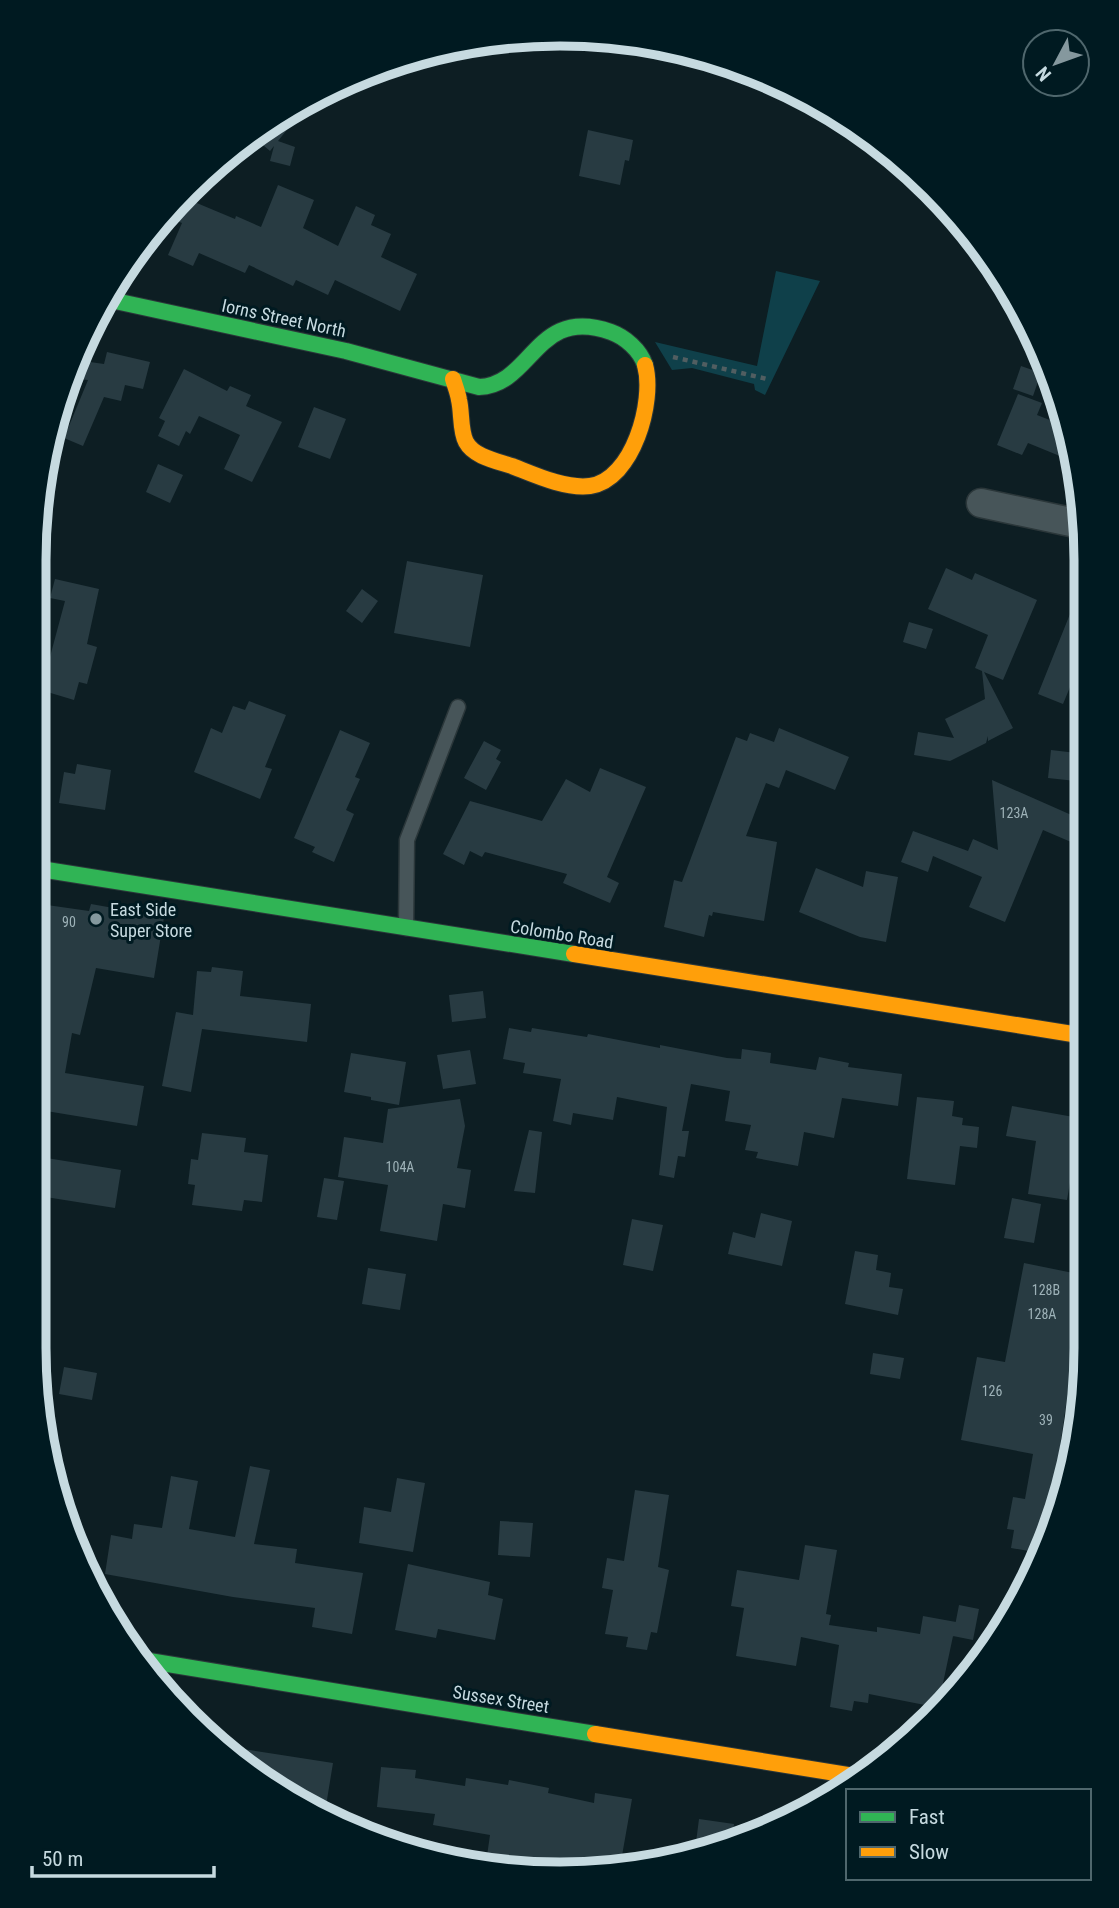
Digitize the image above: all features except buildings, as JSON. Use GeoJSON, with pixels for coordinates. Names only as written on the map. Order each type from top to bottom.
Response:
{"type":"FeatureCollection","features":[{"type":"Feature","properties":{"kind":"street","name":"Iorns Street North"},"geometry":{"type":"LineString","coordinates":[[115,301],[380,359],[482,387],[502,382],[537,344],[553,333],[577,326],[598,328],[617,334],[633,347],[644,361]]}},
{"type":"Feature","properties":{"kind":"street"},"geometry":{"type":"LineString","coordinates":[[453,379],[459,397],[465,441],[475,453],[583,487],[607,481],[621,467],[634,447],[645,403],[648,377],[644,361]]}},
{"type":"Feature","properties":{"kind":"street"},"geometry":{"type":"LineString","coordinates":[[981,503],[1072,522]]}},
{"type":"Feature","properties":{"kind":"street","name":"Colombo Road"},"geometry":{"type":"LineString","coordinates":[[46,870],[1074,1034]]}},
{"type":"Feature","properties":{"kind":"street","name":"Sussex Street"},"geometry":{"type":"LineString","coordinates":[[152,1662],[847,1775]]}},
{"type":"Feature","properties":{"kind":"lane"},"geometry":{"type":"LineString","coordinates":[[406,929],[407,840],[458,707]]}},
{"type":"Feature","properties":{"kind":"path"},"geometry":{"type":"LineString","coordinates":[[644,361],[677,356],[768,379]]}},
{"type":"Feature","properties":{"kind":"shaded area"},"geometry":{"type":"Polygon","coordinates":[[[776,271],[820,281],[765,395],[755,390],[754,384],[692,368],[672,370],[655,342],[757,366],[776,271]]]}},
{"type":"Feature","properties":{"kind":"traffic: fast"},"geometry":{"type":"LineString","coordinates":[[115,301],[346,351],[479,387],[497,383],[512,374],[550,337],[566,329],[586,327],[616,334],[636,349],[645,365]]}},
{"type":"Feature","properties":{"kind":"traffic: fast"},"geometry":{"type":"LineString","coordinates":[[46,870],[574,954]]}},
{"type":"Feature","properties":{"kind":"traffic: fast"},"geometry":{"type":"LineString","coordinates":[[152,1662],[595,1734]]}},
{"type":"Feature","properties":{"kind":"traffic: slow"},"geometry":{"type":"LineString","coordinates":[[453,379],[459,397],[464,438],[474,451],[486,458],[550,481],[590,486],[605,481],[629,455],[637,437],[647,398],[645,365]]}},
{"type":"Feature","properties":{"kind":"traffic: slow"},"geometry":{"type":"LineString","coordinates":[[574,954],[1074,1034]]}},
{"type":"Feature","properties":{"kind":"traffic: slow"},"geometry":{"type":"LineString","coordinates":[[595,1734],[847,1775]]}},
{"type":"Feature","properties":{"kind":"place","name":"East Side Super Store"},"geometry":{"type":"Point","coordinates":[96,919]}}]}
